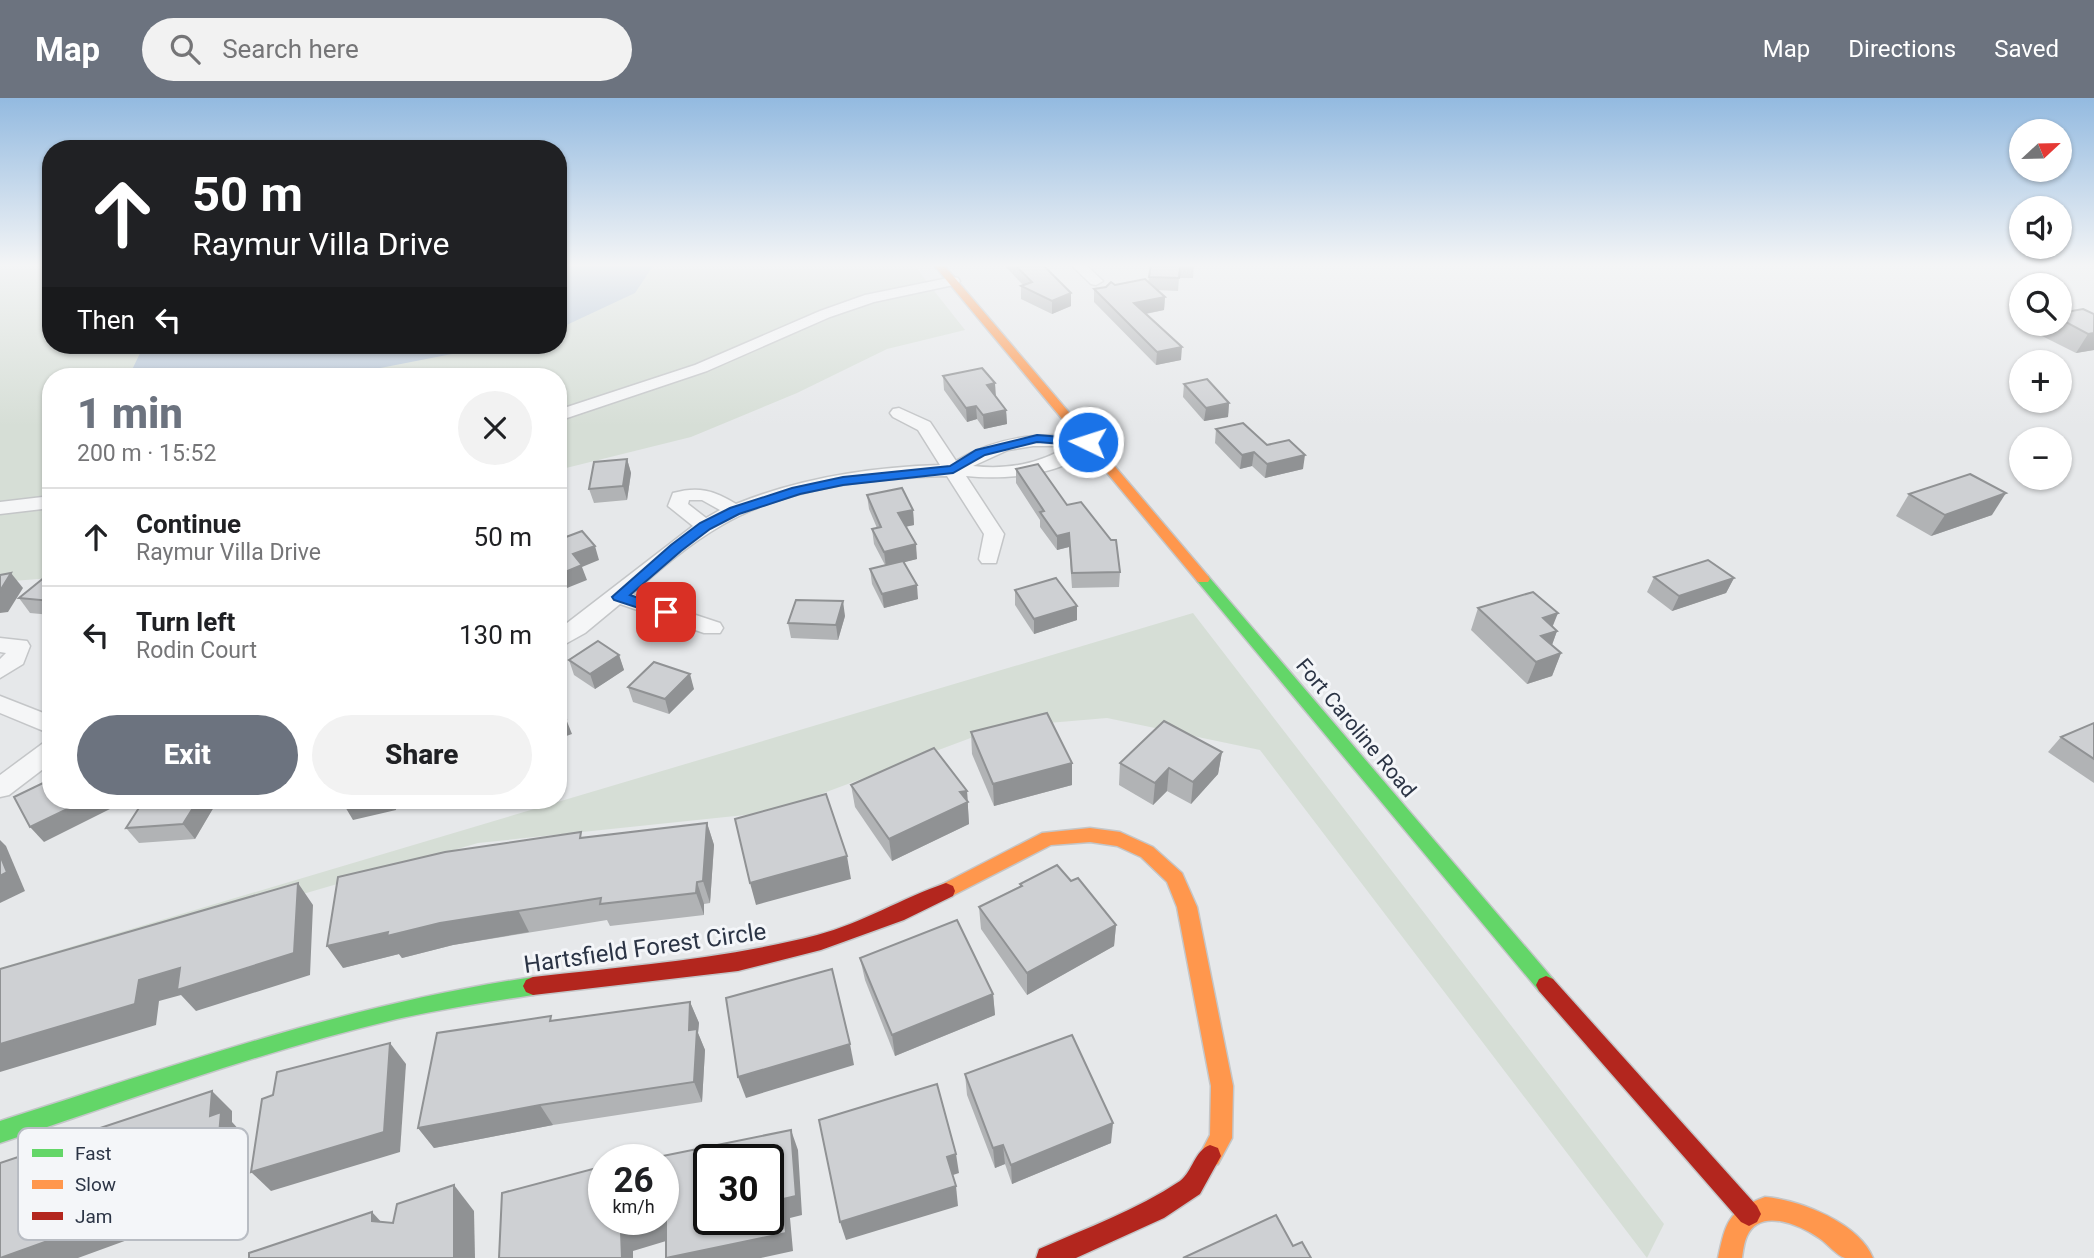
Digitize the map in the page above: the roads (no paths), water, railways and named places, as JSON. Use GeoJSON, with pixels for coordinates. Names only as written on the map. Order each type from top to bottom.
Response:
{"type":"FeatureCollection","features":[{"type":"Feature","properties":{"kind":"street"},"geometry":{"type":"LineString","coordinates":[[567,413],[701,368],[816,318]]}},
{"type":"Feature","properties":{"kind":"street","name":"Fort Caroline Road"},"geometry":{"type":"LineString","coordinates":[[984,318],[1580,1026],[1749,1214]]}},
{"type":"Feature","properties":{"kind":"street"},"geometry":{"type":"LineString","coordinates":[[899,413],[924,426],[994,534],[989,559]]}},
{"type":"Feature","properties":{"kind":"street"},"geometry":{"type":"LineString","coordinates":[[953,470],[981,452],[1009,443],[1037,439],[1088,442]]}},
{"type":"Feature","properties":{"kind":"street"},"geometry":{"type":"LineString","coordinates":[[567,635],[620,597],[705,526],[734,511],[797,490],[843,481],[953,470],[992,473],[1023,471],[1057,463],[1088,442]]}},
{"type":"Feature","properties":{"kind":"street"},"geometry":{"type":"LineString","coordinates":[[705,526],[678,506],[680,497],[693,492],[705,493],[734,511]]}},
{"type":"Feature","properties":{"kind":"street"},"geometry":{"type":"LineString","coordinates":[[0,508],[42,503]]}},
{"type":"Feature","properties":{"kind":"street"},"geometry":{"type":"LineString","coordinates":[[620,597],[712,628]]}},
{"type":"Feature","properties":{"kind":"street"},"geometry":{"type":"LineString","coordinates":[[0,645],[19,646],[15,659],[0,670]]}},
{"type":"Feature","properties":{"kind":"street"},"geometry":{"type":"LineString","coordinates":[[0,704],[42,722]]}},
{"type":"Feature","properties":{"kind":"street"},"geometry":{"type":"LineString","coordinates":[[0,788],[42,757]]}},
{"type":"Feature","properties":{"kind":"street","name":"Hartsfield Forest Circle"},"geometry":{"type":"LineString","coordinates":[[0,1132],[325,1027],[493,991],[738,962],[821,942],[897,914],[996,867],[1048,838],[1090,835],[1120,839],[1147,852],[1175,878],[1187,907],[1222,1086],[1221,1138],[1192,1186],[1156,1210],[1048,1258]]}},
{"type":"Feature","properties":{"kind":"street"},"geometry":{"type":"LineString","coordinates":[[1730,1258],[1729,1243],[1736,1226],[1749,1214],[1768,1208],[1789,1210],[1815,1219],[1840,1236],[1861,1258]]}},
{"type":"Feature","properties":{"kind":"water"},"geometry":{"type":"Polygon","coordinates":[[[567,318],[581,318],[567,325],[567,318]]]}},
{"type":"Feature","properties":{"kind":"water"},"geometry":{"type":"Polygon","coordinates":[[[140,354],[452,354],[380,368],[133,368],[140,354]]]}}]}
